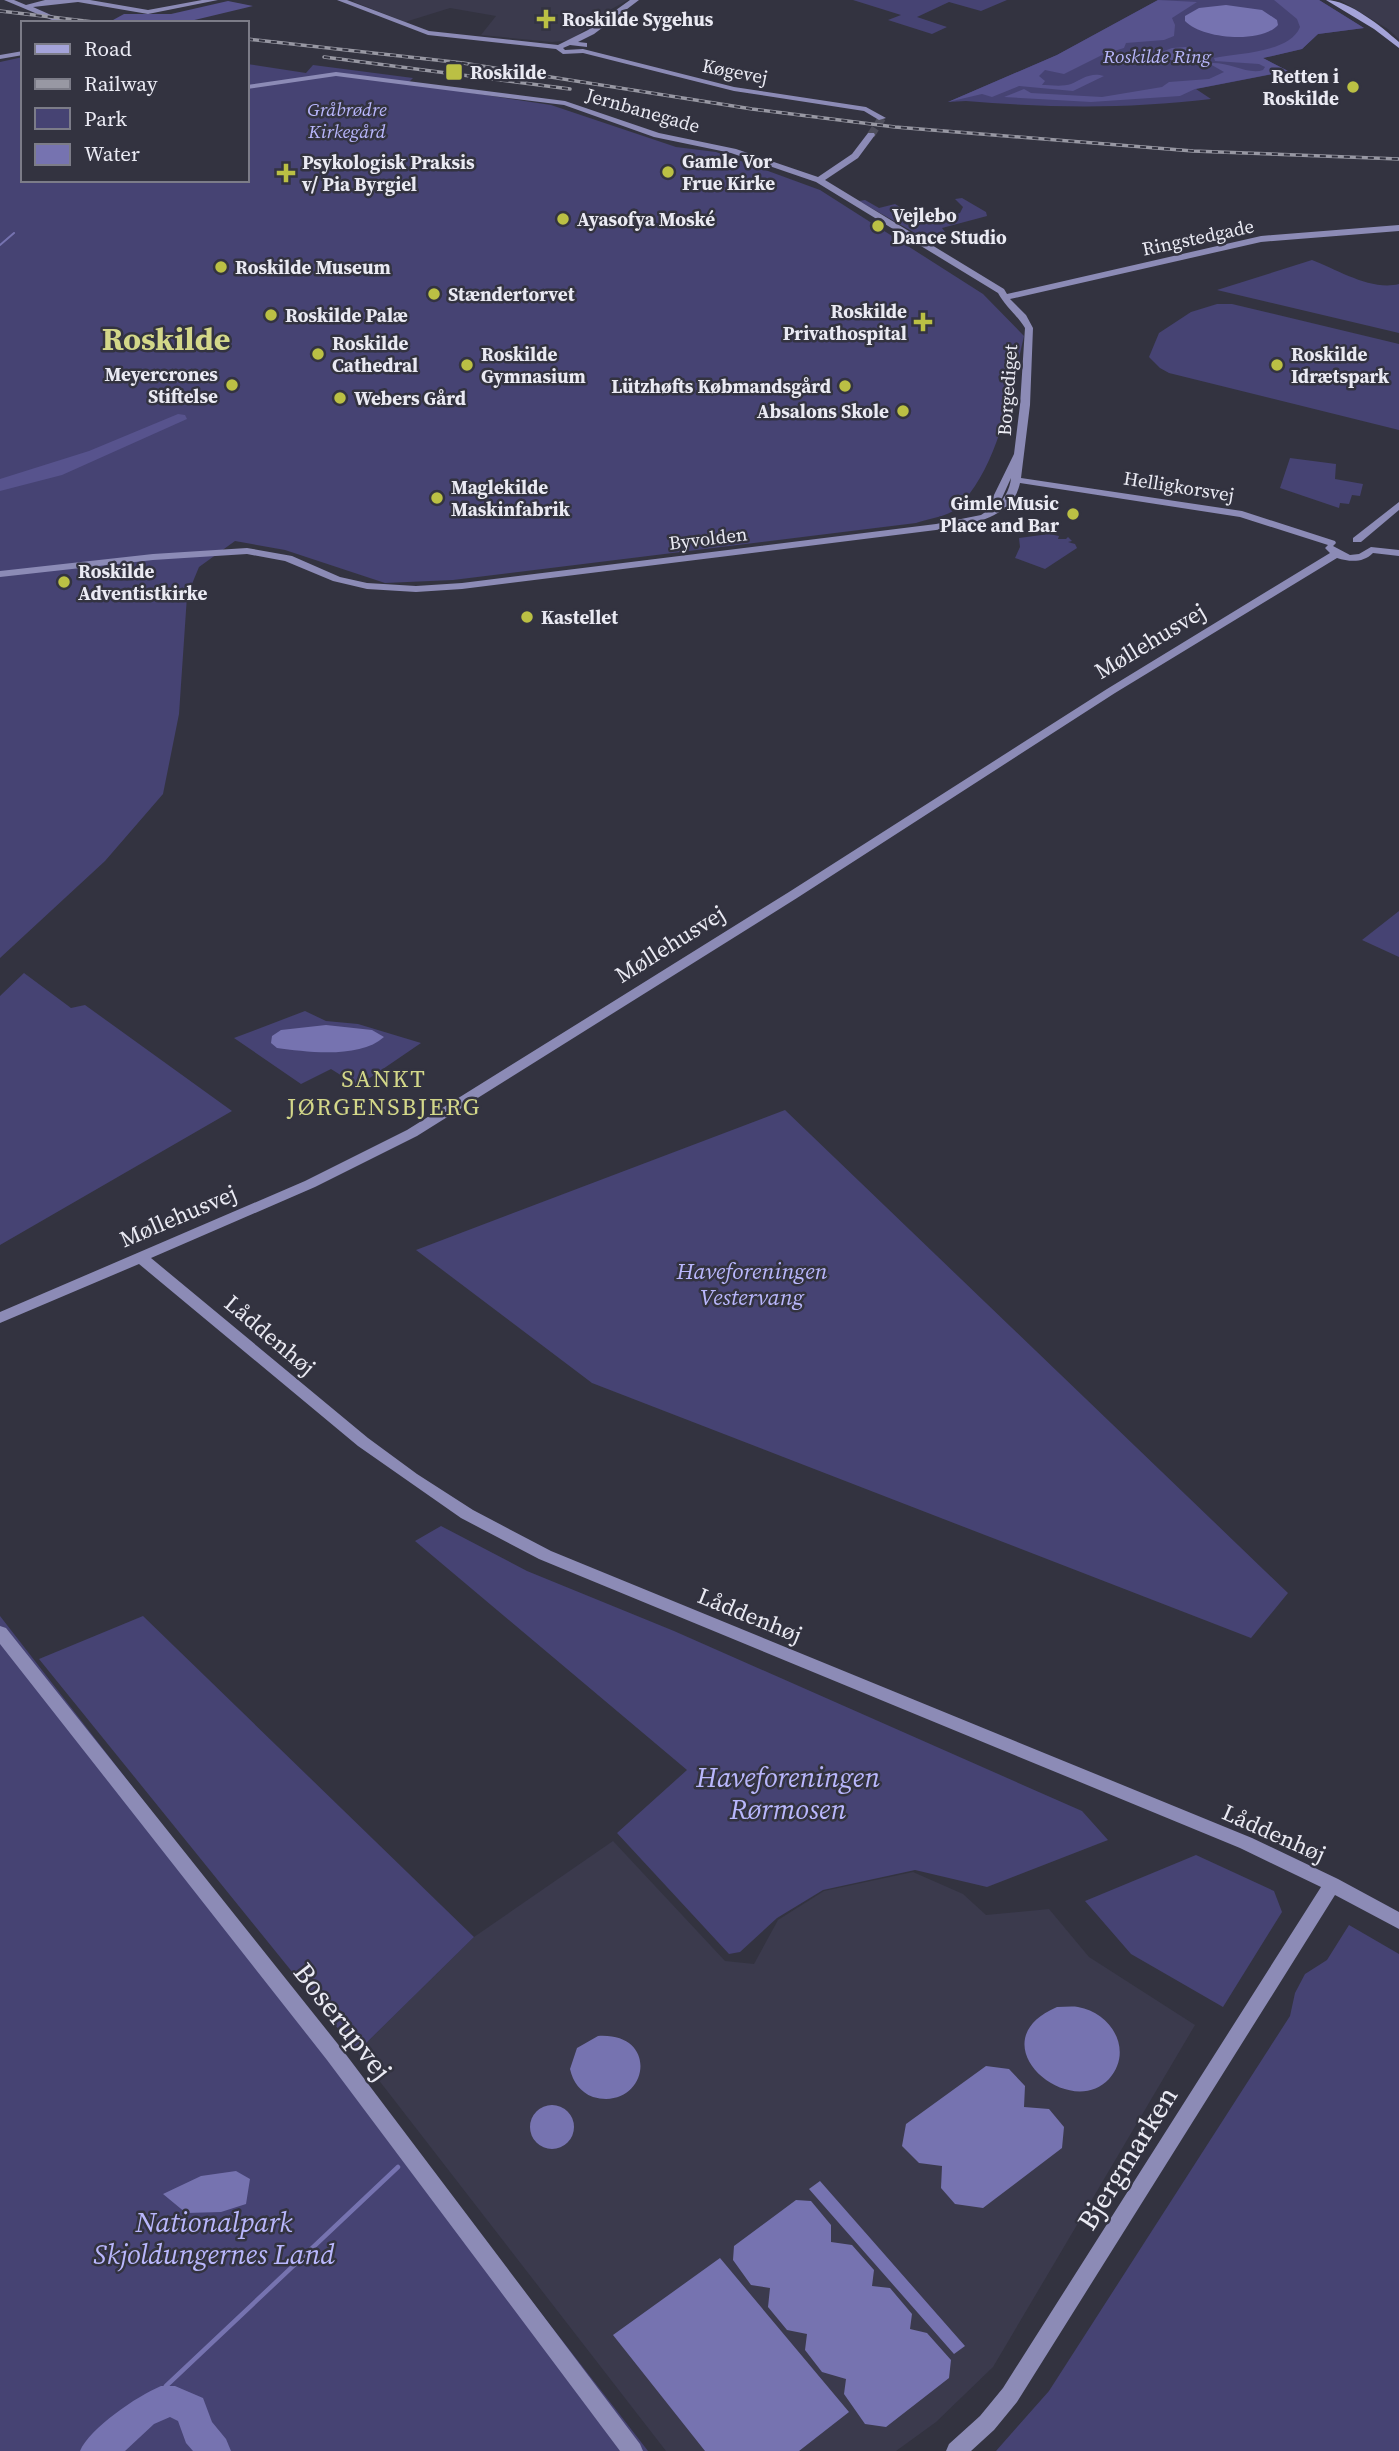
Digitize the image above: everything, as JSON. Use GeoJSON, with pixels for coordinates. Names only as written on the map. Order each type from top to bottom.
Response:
{"type":"FeatureCollection","features":[{"type":"Feature","properties":{"kind":"main road"},"geometry":{"type":"LineString","coordinates":[[1330,0],[1367,22],[1399,46]]}},
{"type":"Feature","properties":{"kind":"main road"},"geometry":{"type":"LineString","coordinates":[[1367,22],[1399,56]]}},
{"type":"Feature","properties":{"kind":"street"},"geometry":{"type":"LineString","coordinates":[[9,0],[61,21]]}},
{"type":"Feature","properties":{"kind":"street"},"geometry":{"type":"LineString","coordinates":[[26,6],[78,0],[148,12],[214,0]]}},
{"type":"Feature","properties":{"kind":"street"},"geometry":{"type":"LineString","coordinates":[[341,0],[428,33],[558,47],[591,33],[637,0]]}},
{"type":"Feature","properties":{"kind":"street"},"geometry":{"type":"LineString","coordinates":[[558,47],[565,52],[583,48],[591,33]]}},
{"type":"Feature","properties":{"kind":"street"},"geometry":{"type":"LineString","coordinates":[[570,43],[583,48]]}},
{"type":"Feature","properties":{"kind":"street","name":"Køgevej"},"geometry":{"type":"LineString","coordinates":[[583,48],[734,89],[866,109],[881,118]]}},
{"type":"Feature","properties":{"kind":"street"},"geometry":{"type":"LineString","coordinates":[[0,57],[21,53]]}},
{"type":"Feature","properties":{"kind":"street","name":"Jernbanegade"},"geometry":{"type":"LineString","coordinates":[[248,87],[336,74],[395,80],[557,102],[657,135],[743,153],[819,180],[993,286],[1006,297]]}},
{"type":"Feature","properties":{"kind":"street"},"geometry":{"type":"LineString","coordinates":[[819,180],[855,156],[871,135]]}},
{"type":"Feature","properties":{"kind":"street","name":"Ringstedgade"},"geometry":{"type":"LineString","coordinates":[[1006,297],[1260,240],[1399,228]]}},
{"type":"Feature","properties":{"kind":"street","name":"Borgediget"},"geometry":{"type":"LineString","coordinates":[[1006,297],[1009,305],[1023,317],[1029,328],[1020,451],[1012,479]]}},
{"type":"Feature","properties":{"kind":"street","name":"Byvolden"},"geometry":{"type":"LineString","coordinates":[[0,574],[224,551],[270,553],[337,579],[367,586],[416,589],[463,586],[958,523],[984,517],[1002,506],[1011,497],[1012,479]]}},
{"type":"Feature","properties":{"kind":"street","name":"Helligkorsvej"},"geometry":{"type":"LineString","coordinates":[[1012,479],[1231,512],[1342,543]]}},
{"type":"Feature","properties":{"kind":"street","name":"Møllehusvej"},"geometry":{"type":"LineString","coordinates":[[0,1318],[310,1184],[428,1124],[793,895],[1399,505]]}},
{"type":"Feature","properties":{"kind":"street"},"geometry":{"type":"LineString","coordinates":[[1342,543],[1359,558],[1368,555],[1371,550]]}},
{"type":"Feature","properties":{"kind":"street"},"geometry":{"type":"LineString","coordinates":[[1342,543],[1367,544],[1371,550]]}},
{"type":"Feature","properties":{"kind":"street"},"geometry":{"type":"LineString","coordinates":[[1371,550],[1399,553]]}},
{"type":"Feature","properties":{"kind":"street","name":"Låddenhøj"},"geometry":{"type":"LineString","coordinates":[[141,1257],[363,1442],[467,1514],[545,1555],[1246,1843],[1332,1884],[1399,1921]]}},
{"type":"Feature","properties":{"kind":"street","name":"Boserupvej"},"geometry":{"type":"LineString","coordinates":[[0,1632],[334,2054],[634,2451]]}},
{"type":"Feature","properties":{"kind":"street","name":"Bjergmarken"},"geometry":{"type":"LineString","coordinates":[[956,2451],[987,2423],[1010,2395],[1332,1884]]}},
{"type":"Feature","properties":{"kind":"shaded area","name":"Roskilde Sygehus"},"geometry":{"type":"Polygon","coordinates":[[[628,0],[606,12],[572,40],[552,42],[481,35],[496,16],[450,8],[405,22],[352,1],[628,0]]]}},
{"type":"Feature","properties":{"kind":"shaded area"},"geometry":{"type":"Polygon","coordinates":[[[1158,0],[1197,2],[1172,18],[1175,25],[1174,36],[1164,40],[1126,43],[1124,48],[1104,54],[1064,74],[1045,70],[1039,76],[1045,81],[1042,85],[1060,86],[1091,75],[1104,76],[1073,91],[1019,86],[992,97],[982,94],[948,102],[1057,55],[1158,0]]]}},
{"type":"Feature","properties":{"kind":"shaded area"},"geometry":{"type":"Polygon","coordinates":[[[1274,0],[1319,0],[1364,28],[1318,34],[1302,49],[1263,58],[1288,71],[1195,89],[1180,96],[1091,102],[1004,97],[1024,89],[1031,93],[1102,97],[1162,87],[1169,82],[1209,79],[1224,72],[1210,64],[1213,63],[1252,71],[1263,70],[1265,67],[1259,64],[1215,61],[1214,58],[1274,47],[1294,36],[1300,27],[1297,19],[1274,0]]]}},
{"type":"Feature","properties":{"kind":"shaded area"},"geometry":{"type":"Polygon","coordinates":[[[1340,0],[1399,0],[1399,39],[1388,29],[1340,0]]]}},
{"type":"Feature","properties":{"kind":"shaded area"},"geometry":{"type":"Polygon","coordinates":[[[228,1],[253,6],[190,21],[113,20],[124,14],[171,14],[228,1]]]}},
{"type":"Feature","properties":{"kind":"shaded area"},"geometry":{"type":"Polygon","coordinates":[[[1186,47],[1188,50],[1173,55],[1211,59],[1183,65],[1156,54],[1172,48],[1186,47]]]}},
{"type":"Feature","properties":{"kind":"shaded area"},"geometry":{"type":"Polygon","coordinates":[[[178,414],[185,415],[187,419],[62,475],[0,491],[0,479],[89,451],[178,414]]]}},
{"type":"Feature","properties":{"kind":"shaded area"},"geometry":{"type":"Polygon","coordinates":[[[613,1841],[725,1961],[754,1964],[778,1920],[824,1891],[913,1872],[963,1894],[986,1915],[1049,1909],[1089,1957],[1195,2025],[993,2367],[936,2422],[896,2451],[666,2451],[357,2052],[474,1937],[613,1841]]]}},
{"type":"Feature","properties":{"kind":"green space"},"geometry":{"type":"Polygon","coordinates":[[[853,0],[1007,0],[981,11],[949,2],[917,17],[947,27],[932,34],[888,20],[901,15],[853,0]]]}},
{"type":"Feature","properties":{"kind":"green space","name":"Roskilde Ring"},"geometry":{"type":"Polygon","coordinates":[[[1158,0],[1319,0],[1364,28],[1318,34],[1302,49],[1263,58],[1288,71],[1196,89],[1211,99],[1149,105],[1088,106],[948,102],[1057,55],[1158,0]]]}},
{"type":"Feature","properties":{"kind":"green space","name":"Gråbrødre Kirkegård"},"geometry":{"type":"Polygon","coordinates":[[[21,57],[21,182],[248,182],[248,64],[306,73],[313,65],[413,78],[408,83],[551,105],[676,147],[716,152],[820,190],[983,294],[1024,336],[1008,404],[993,451],[971,491],[957,508],[944,515],[916,523],[453,580],[385,583],[285,550],[235,541],[199,567],[187,596],[179,714],[163,794],[105,861],[0,958],[0,62],[21,57]]]}},
{"type":"Feature","properties":{"kind":"green space"},"geometry":{"type":"Polygon","coordinates":[[[962,198],[986,212],[987,216],[942,228],[945,232],[922,237],[859,201],[865,200],[879,208],[895,204],[910,213],[905,214],[907,216],[935,220],[960,213],[963,207],[955,199],[962,198]]]}},
{"type":"Feature","properties":{"kind":"green space","name":"Roskilde Idrætspark"},"geometry":{"type":"Polygon","coordinates":[[[1312,260],[1366,282],[1377,285],[1399,284],[1399,333],[1217,290],[1312,260]]]}},
{"type":"Feature","properties":{"kind":"green space","name":"Roskilde Idrætspark"},"geometry":{"type":"Polygon","coordinates":[[[1217,304],[1232,304],[1399,344],[1399,430],[1169,373],[1149,357],[1159,333],[1191,312],[1217,304]]]}},
{"type":"Feature","properties":{"kind":"green space"},"geometry":{"type":"Polygon","coordinates":[[[1290,458],[1336,464],[1335,479],[1363,484],[1360,496],[1352,495],[1349,504],[1340,503],[1339,508],[1280,488],[1290,458]]]}},
{"type":"Feature","properties":{"kind":"green space"},"geometry":{"type":"Polygon","coordinates":[[[1049,534],[1059,536],[1058,539],[1068,537],[1072,541],[1068,542],[1075,544],[1077,548],[1045,569],[1015,558],[1020,547],[1019,538],[1049,534]]]}},
{"type":"Feature","properties":{"kind":"green space"},"geometry":{"type":"Polygon","coordinates":[[[1399,911],[1399,957],[1362,940],[1399,911]]]}},
{"type":"Feature","properties":{"kind":"green space"},"geometry":{"type":"Polygon","coordinates":[[[24,973],[71,1008],[85,1005],[232,1111],[0,1245],[0,996],[24,973]]]}},
{"type":"Feature","properties":{"kind":"green space"},"geometry":{"type":"Polygon","coordinates":[[[305,1011],[326,1021],[358,1024],[421,1043],[358,1086],[331,1069],[301,1084],[234,1038],[305,1011]]]}},
{"type":"Feature","properties":{"kind":"green space","name":"Haveforeningen Vestervang"},"geometry":{"type":"Polygon","coordinates":[[[785,1110],[1288,1593],[1251,1638],[592,1383],[416,1250],[785,1110]]]}},
{"type":"Feature","properties":{"kind":"green space","name":"Haveforeningen Rørmosen"},"geometry":{"type":"Polygon","coordinates":[[[441,1526],[527,1571],[674,1631],[1082,1811],[1108,1840],[987,1887],[915,1870],[823,1890],[777,1918],[740,1952],[729,1954],[617,1833],[687,1770],[415,1541],[441,1526]]]}},
{"type":"Feature","properties":{"kind":"green space","name":"Nationalpark Skjoldungernes Land"},"geometry":{"type":"Polygon","coordinates":[[[0,1616],[648,2451],[0,2451],[0,1616]]]}},
{"type":"Feature","properties":{"kind":"green space"},"geometry":{"type":"Polygon","coordinates":[[[143,1616],[474,1937],[357,2052],[39,1659],[143,1616]]]}},
{"type":"Feature","properties":{"kind":"green space"},"geometry":{"type":"Polygon","coordinates":[[[1196,1855],[1274,1891],[1282,1912],[1223,2007],[1131,1954],[1085,1901],[1196,1855]]]}},
{"type":"Feature","properties":{"kind":"green space"},"geometry":{"type":"Polygon","coordinates":[[[1349,1925],[1399,1954],[1399,2451],[996,2451],[1049,2391],[1290,2016],[1295,1993],[1305,1974],[1327,1960],[1349,1925]]]}},
{"type":"Feature","properties":{"kind":"water"},"geometry":{"type":"Polygon","coordinates":[[[1226,5],[1262,10],[1277,20],[1278,25],[1259,35],[1232,37],[1204,32],[1185,21],[1185,16],[1199,8],[1226,5]]]}},
{"type":"Feature","properties":{"kind":"water"},"geometry":{"type":"Polygon","coordinates":[[[326,1025],[372,1030],[384,1037],[361,1049],[333,1052],[277,1048],[271,1043],[272,1036],[281,1030],[326,1025]]]}},
{"type":"Feature","properties":{"kind":"water"},"geometry":{"type":"Polygon","coordinates":[[[1057,2007],[1076,2007],[1090,2011],[1101,2017],[1116,2035],[1119,2057],[1116,2068],[1109,2079],[1092,2090],[1072,2091],[1053,2084],[1037,2072],[1027,2056],[1025,2039],[1034,2022],[1057,2007]]]}},
{"type":"Feature","properties":{"kind":"water"},"geometry":{"type":"Polygon","coordinates":[[[598,2036],[619,2038],[632,2046],[639,2057],[640,2071],[635,2083],[626,2093],[611,2099],[593,2097],[584,2092],[575,2082],[570,2069],[577,2048],[598,2036]]]}},
{"type":"Feature","properties":{"kind":"water"},"geometry":{"type":"Polygon","coordinates":[[[986,2066],[1009,2069],[1025,2086],[1024,2107],[1049,2109],[1064,2127],[1062,2148],[983,2208],[955,2204],[941,2188],[942,2166],[919,2163],[902,2146],[906,2124],[986,2066]]]}},
{"type":"Feature","properties":{"kind":"water"},"geometry":{"type":"Polygon","coordinates":[[[552,2105],[568,2111],[574,2127],[568,2143],[552,2149],[536,2143],[530,2127],[536,2111],[552,2105]]]}},
{"type":"Feature","properties":{"kind":"water"},"geometry":{"type":"Polygon","coordinates":[[[236,2171],[250,2179],[246,2204],[221,2212],[186,2213],[163,2194],[201,2176],[236,2171]]]}},
{"type":"Feature","properties":{"kind":"water"},"geometry":{"type":"Polygon","coordinates":[[[820,2181],[965,2346],[954,2354],[809,2189],[820,2181]]]}},
{"type":"Feature","properties":{"kind":"water"},"geometry":{"type":"Polygon","coordinates":[[[796,2200],[811,2201],[831,2225],[831,2242],[852,2245],[874,2270],[872,2286],[890,2288],[912,2314],[910,2329],[927,2333],[951,2360],[949,2378],[886,2427],[865,2424],[844,2394],[846,2379],[822,2372],[805,2350],[807,2334],[787,2330],[768,2307],[770,2288],[751,2285],[733,2260],[734,2246],[796,2200]]]}},
{"type":"Feature","properties":{"kind":"water"},"geometry":{"type":"Polygon","coordinates":[[[720,2258],[849,2412],[799,2451],[705,2451],[613,2335],[720,2258]]]}},
{"type":"Feature","properties":{"kind":"waterway"},"geometry":{"type":"LineString","coordinates":[[0,245],[14,233]]}},
{"type":"Feature","properties":{"kind":"waterway"},"geometry":{"type":"LineString","coordinates":[[153,2404],[166,2386],[398,2167]]}},
{"type":"Feature","properties":{"kind":"waterway"},"geometry":{"type":"LineString","coordinates":[[97,2451],[152,2406],[170,2401],[191,2410],[198,2431],[214,2451]]}},
{"type":"Feature","properties":{"kind":"tunnel"},"geometry":{"type":"LineString","coordinates":[[871,135],[882,118]]}},
{"type":"Feature","properties":{"kind":"railway"},"geometry":{"type":"LineString","coordinates":[[0,11],[85,21]]}},
{"type":"Feature","properties":{"kind":"railway"},"geometry":{"type":"LineString","coordinates":[[248,39],[463,63],[752,109],[895,127],[1193,151],[1399,159]]}},
{"type":"Feature","properties":{"kind":"railway"},"geometry":{"type":"LineString","coordinates":[[324,57],[570,89]]}},
{"type":"Feature","properties":{"kind":"place","name":"Roskilde Sygehus"},"geometry":{"type":"Point","coordinates":[546,19]}},
{"type":"Feature","properties":{"kind":"place","name":"Roskilde"},"geometry":{"type":"Point","coordinates":[454,72]}},
{"type":"Feature","properties":{"kind":"place","name":"Retten i Roskilde"},"geometry":{"type":"Point","coordinates":[1353,87]}},
{"type":"Feature","properties":{"kind":"place","name":"Gamle Vor Frue Kirke"},"geometry":{"type":"Point","coordinates":[668,172]}},
{"type":"Feature","properties":{"kind":"place","name":"Psykologisk Praksis v/ Pia Byrgiel"},"geometry":{"type":"Point","coordinates":[286,173]}},
{"type":"Feature","properties":{"kind":"place","name":"Ayasofya Moské"},"geometry":{"type":"Point","coordinates":[563,219]}},
{"type":"Feature","properties":{"kind":"place","name":"Vejlebo Dance Studio"},"geometry":{"type":"Point","coordinates":[878,226]}},
{"type":"Feature","properties":{"kind":"place","name":"Roskilde Museum"},"geometry":{"type":"Point","coordinates":[221,267]}},
{"type":"Feature","properties":{"kind":"place","name":"Stændertorvet"},"geometry":{"type":"Point","coordinates":[434,294]}},
{"type":"Feature","properties":{"kind":"place","name":"Roskilde Palæ"},"geometry":{"type":"Point","coordinates":[271,315]}},
{"type":"Feature","properties":{"kind":"place","name":"Roskilde Privathospital"},"geometry":{"type":"Point","coordinates":[923,322]}},
{"type":"Feature","properties":{"kind":"place","name":"Roskilde Cathedral"},"geometry":{"type":"Point","coordinates":[318,354]}},
{"type":"Feature","properties":{"kind":"place","name":"Roskilde Gymnasium"},"geometry":{"type":"Point","coordinates":[467,365]}},
{"type":"Feature","properties":{"kind":"place","name":"Roskilde Idrætspark"},"geometry":{"type":"Point","coordinates":[1277,365]}},
{"type":"Feature","properties":{"kind":"place","name":"Meyercrones Stiftelse"},"geometry":{"type":"Point","coordinates":[232,385]}},
{"type":"Feature","properties":{"kind":"place","name":"Lützhøfts Købmandsgård"},"geometry":{"type":"Point","coordinates":[845,386]}},
{"type":"Feature","properties":{"kind":"place","name":"Webers Gård"},"geometry":{"type":"Point","coordinates":[340,398]}},
{"type":"Feature","properties":{"kind":"place","name":"Absalons Skole"},"geometry":{"type":"Point","coordinates":[903,411]}},
{"type":"Feature","properties":{"kind":"place","name":"Maglekilde Maskinfabrik"},"geometry":{"type":"Point","coordinates":[437,498]}},
{"type":"Feature","properties":{"kind":"place","name":"Gimle Music Place and Bar"},"geometry":{"type":"Point","coordinates":[1073,514]}},
{"type":"Feature","properties":{"kind":"place","name":"Roskilde Adventistkirke"},"geometry":{"type":"Point","coordinates":[64,582]}},
{"type":"Feature","properties":{"kind":"place","name":"Kastellet"},"geometry":{"type":"Point","coordinates":[527,617]}},
{"type":"Feature","properties":{"kind":"district","name":"Roskilde"},"geometry":{"type":"Point","coordinates":[166,339]}},
{"type":"Feature","properties":{"kind":"district","name":"SANKT JØRGENSBJERG"},"geometry":{"type":"Point","coordinates":[384,1092]}}]}
